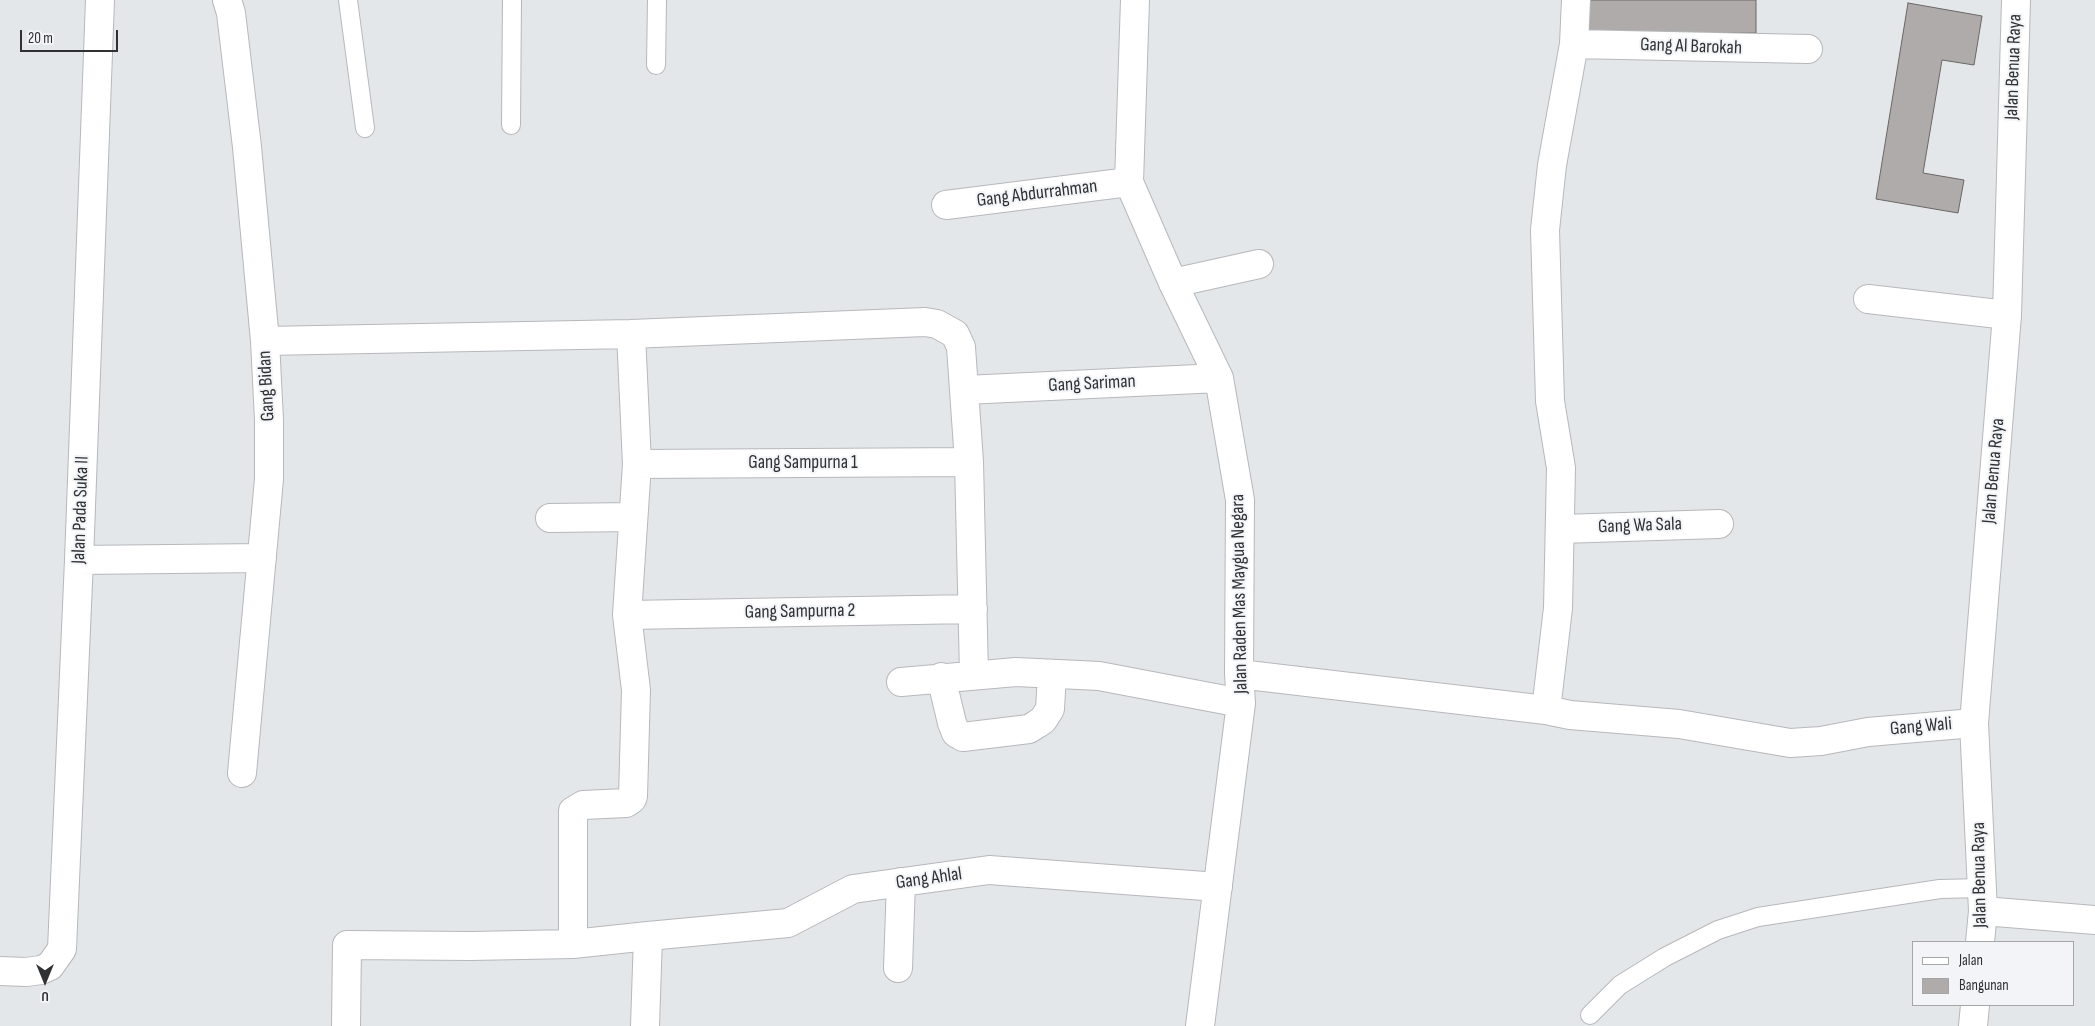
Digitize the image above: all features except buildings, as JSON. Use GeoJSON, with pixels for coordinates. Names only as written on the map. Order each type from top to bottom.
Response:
{"type":"FeatureCollection","features":[{"type":"Feature","properties":{"kind":"street","name":"Jalan Pada Suka II"},"geometry":{"type":"LineString","coordinates":[[0,971],[26,972],[41,970],[50,966],[62,948],[100,0]]}},
{"type":"Feature","properties":{"kind":"street","name":"Gang Bidan"},"geometry":{"type":"LineString","coordinates":[[227,0],[231,13],[247,147],[265,342],[269,420],[269,479],[242,773]]}},
{"type":"Feature","properties":{"kind":"street","name":"Jalan Raden Mas Maygua Negara"},"geometry":{"type":"LineString","coordinates":[[1135,0],[1128,182],[1172,283],[1219,378],[1240,500],[1239,674],[1242,703],[1200,1026]]}},
{"type":"Feature","properties":{"kind":"street"},"geometry":{"type":"LineString","coordinates":[[1546,710],[1558,608],[1561,468],[1550,401],[1545,230],[1552,165],[1574,44],[1576,0]]}},
{"type":"Feature","properties":{"kind":"street","name":"Jalan Benua Raya"},"geometry":{"type":"LineString","coordinates":[[1980,941],[1983,899],[1974,723],[2006,315],[2016,0]]}},
{"type":"Feature","properties":{"kind":"street","name":"Gang Al Barokah"},"geometry":{"type":"LineString","coordinates":[[1574,44],[1808,49]]}},
{"type":"Feature","properties":{"kind":"street","name":"Gang Abdurrahman"},"geometry":{"type":"LineString","coordinates":[[946,205],[1128,182]]}},
{"type":"Feature","properties":{"kind":"street"},"geometry":{"type":"LineString","coordinates":[[1172,283],[1259,264]]}},
{"type":"Feature","properties":{"kind":"street"},"geometry":{"type":"LineString","coordinates":[[1868,299],[2006,315]]}},
{"type":"Feature","properties":{"kind":"street"},"geometry":{"type":"LineString","coordinates":[[265,342],[631,334],[905,323],[937,324],[955,334],[961,347],[970,462],[974,674]]}},
{"type":"Feature","properties":{"kind":"street"},"geometry":{"type":"LineString","coordinates":[[573,944],[573,811],[583,805],[626,803],[633,796],[636,690],[627,615],[637,464],[631,334]]}},
{"type":"Feature","properties":{"kind":"street","name":"Gang Sariman"},"geometry":{"type":"LineString","coordinates":[[965,390],[1219,378]]}},
{"type":"Feature","properties":{"kind":"street","name":"Gang Sampurna 1"},"geometry":{"type":"LineString","coordinates":[[637,464],[970,462]]}},
{"type":"Feature","properties":{"kind":"street"},"geometry":{"type":"LineString","coordinates":[[550,518],[633,517]]}},
{"type":"Feature","properties":{"kind":"street","name":"Gang Wa Sala"},"geometry":{"type":"LineString","coordinates":[[1561,529],[1719,524]]}},
{"type":"Feature","properties":{"kind":"street"},"geometry":{"type":"LineString","coordinates":[[79,560],[262,558]]}},
{"type":"Feature","properties":{"kind":"street","name":"Gang Sampurna 2"},"geometry":{"type":"LineString","coordinates":[[627,615],[973,609]]}},
{"type":"Feature","properties":{"kind":"street"},"geometry":{"type":"LineString","coordinates":[[901,682],[974,674],[1016,672],[1099,676],[1242,703]]}},
{"type":"Feature","properties":{"kind":"street"},"geometry":{"type":"LineString","coordinates":[[941,677],[952,723],[956,733],[964,737],[1029,729],[1043,720],[1050,709],[1052,674]]}},
{"type":"Feature","properties":{"kind":"street","name":"Gang Wali"},"geometry":{"type":"LineString","coordinates":[[1239,674],[1546,710],[1570,715],[1679,724],[1790,744],[1821,741],[1868,732],[1974,723]]}},
{"type":"Feature","properties":{"kind":"street","name":"Gang Ahlal"},"geometry":{"type":"LineString","coordinates":[[346,1026],[347,945],[471,946],[573,944],[788,923],[853,889],[989,870],[1218,887]]}},
{"type":"Feature","properties":{"kind":"street"},"geometry":{"type":"LineString","coordinates":[[898,968],[901,882]]}},
{"type":"Feature","properties":{"kind":"street"},"geometry":{"type":"LineString","coordinates":[[1983,899],[2095,920]]}},
{"type":"Feature","properties":{"kind":"street"},"geometry":{"type":"LineString","coordinates":[[645,1026],[648,936]]}},
{"type":"Feature","properties":{"kind":"street"},"geometry":{"type":"LineString","coordinates":[[1973,1026],[1975,1006]]}},
{"type":"Feature","properties":{"kind":"lane"},"geometry":{"type":"LineString","coordinates":[[348,0],[365,128]]}},
{"type":"Feature","properties":{"kind":"lane"},"geometry":{"type":"LineString","coordinates":[[511,125],[512,0]]}},
{"type":"Feature","properties":{"kind":"lane"},"geometry":{"type":"LineString","coordinates":[[656,65],[657,0]]}},
{"type":"Feature","properties":{"kind":"lane"},"geometry":{"type":"LineString","coordinates":[[1590,1015],[1620,985],[1665,957],[1718,930],[1758,917],[1940,889],[1983,899]]}}]}
